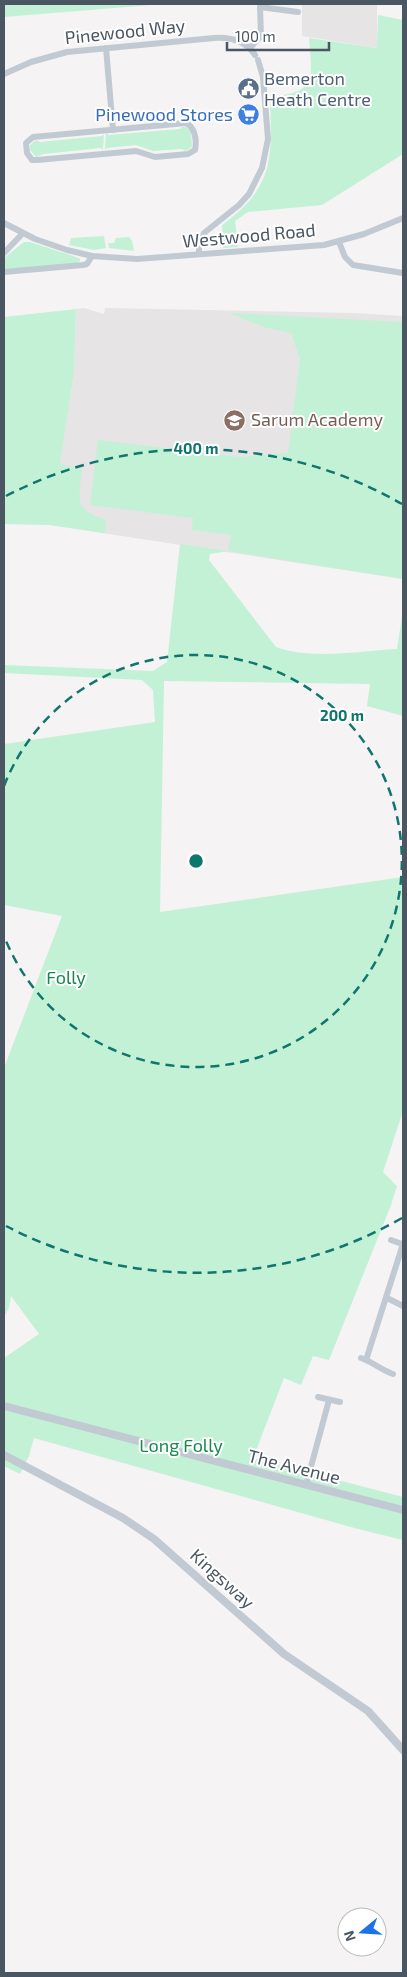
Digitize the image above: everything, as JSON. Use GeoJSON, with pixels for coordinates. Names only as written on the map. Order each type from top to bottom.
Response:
{"type":"FeatureCollection","features":[{"type":"Feature","properties":{"kind":"street"},"geometry":{"type":"LineString","coordinates":[[199,254],[199,244],[204,232],[239,205],[249,194],[262,168],[268,139],[264,77],[250,48],[261,36],[260,7],[298,12]]}},
{"type":"Feature","properties":{"kind":"street","name":"Pinewood Way"},"geometry":{"type":"LineString","coordinates":[[4,74],[31,62],[55,55],[106,48],[225,38],[233,39],[250,48]]}},
{"type":"Feature","properties":{"kind":"street"},"geometry":{"type":"LineString","coordinates":[[106,48],[113,130]]}},
{"type":"Feature","properties":{"kind":"street"},"geometry":{"type":"LineString","coordinates":[[186,123],[194,131],[195,150],[188,154],[155,157],[136,151],[37,160],[32,160],[27,154],[26,143],[33,137],[113,130],[186,123]]}},
{"type":"Feature","properties":{"kind":"street","name":"Westwood Road"},"geometry":{"type":"LineString","coordinates":[[4,223],[67,250],[92,256],[138,259],[305,247],[339,242],[403,218]]}},
{"type":"Feature","properties":{"kind":"street"},"geometry":{"type":"LineString","coordinates":[[4,252],[24,233]]}},
{"type":"Feature","properties":{"kind":"street"},"geometry":{"type":"LineString","coordinates":[[339,242],[345,257],[353,265],[403,273]]}},
{"type":"Feature","properties":{"kind":"street","name":"Westwood Road"},"geometry":{"type":"LineString","coordinates":[[4,272],[83,265],[87,264],[92,256]]}},
{"type":"Feature","properties":{"kind":"street"},"geometry":{"type":"LineString","coordinates":[[391,1240],[403,1244],[387,1298],[363,1359],[376,1363],[384,1371],[393,1374]]}},
{"type":"Feature","properties":{"kind":"street"},"geometry":{"type":"LineString","coordinates":[[387,1298],[403,1306]]}},
{"type":"Feature","properties":{"kind":"street"},"geometry":{"type":"LineString","coordinates":[[318,1397],[340,1402]]}},
{"type":"Feature","properties":{"kind":"street"},"geometry":{"type":"LineString","coordinates":[[306,1485],[329,1400]]}},
{"type":"Feature","properties":{"kind":"street","name":"The Avenue"},"geometry":{"type":"LineString","coordinates":[[4,1406],[306,1485],[403,1507]]}},
{"type":"Feature","properties":{"kind":"street","name":"Kingsway"},"geometry":{"type":"LineString","coordinates":[[4,1455],[124,1518],[154,1539],[284,1654],[368,1711],[403,1750]]}},
{"type":"Feature","properties":{"kind":"shaded area"},"geometry":{"type":"Polygon","coordinates":[[[302,4],[377,4],[377,48],[302,36],[302,4]]]}},
{"type":"Feature","properties":{"kind":"shaded area","name":"Sarum Academy"},"geometry":{"type":"Polygon","coordinates":[[[84,308],[104,314],[105,308],[353,313],[403,316],[403,579],[50,525],[74,373],[76,309],[84,308]]]}},
{"type":"Feature","properties":{"kind":"green space"},"geometry":{"type":"Polygon","coordinates":[[[4,4],[164,4],[4,17],[4,4]]]}},
{"type":"Feature","properties":{"kind":"green space"},"geometry":{"type":"Polygon","coordinates":[[[378,15],[403,20],[403,154],[322,205],[248,212],[235,221],[238,247],[223,248],[222,225],[252,197],[261,184],[267,169],[271,137],[270,97],[286,95],[297,91],[309,81],[311,64],[309,38],[377,48],[378,15]]]}},
{"type":"Feature","properties":{"kind":"green space"},"geometry":{"type":"Polygon","coordinates":[[[186,127],[191,131],[192,147],[186,151],[181,149],[153,151],[136,145],[107,148],[105,150],[106,133],[109,135],[180,129],[186,127]]]}},
{"type":"Feature","properties":{"kind":"green space"},"geometry":{"type":"Polygon","coordinates":[[[104,134],[103,150],[101,148],[43,154],[36,157],[30,150],[30,145],[36,140],[40,142],[102,136],[104,134]]]}},
{"type":"Feature","properties":{"kind":"green space"},"geometry":{"type":"Polygon","coordinates":[[[104,236],[106,248],[94,250],[69,245],[71,238],[104,236]]]}},
{"type":"Feature","properties":{"kind":"green space"},"geometry":{"type":"Polygon","coordinates":[[[129,237],[134,251],[109,248],[108,243],[114,243],[116,238],[129,237]]]}},
{"type":"Feature","properties":{"kind":"green space"},"geometry":{"type":"Polygon","coordinates":[[[24,242],[30,242],[76,257],[80,261],[75,264],[4,270],[4,258],[24,242]]]}},
{"type":"Feature","properties":{"kind":"green space"},"geometry":{"type":"Polygon","coordinates":[[[76,309],[74,373],[60,464],[82,469],[80,502],[88,512],[106,520],[105,533],[50,525],[4,524],[4,317],[76,309]]]}},
{"type":"Feature","properties":{"kind":"green space"},"geometry":{"type":"Polygon","coordinates":[[[229,313],[403,322],[403,579],[228,551],[231,535],[192,530],[193,518],[90,505],[98,440],[240,457],[288,453],[300,359],[291,333],[264,327],[229,313]]]}},
{"type":"Feature","properties":{"kind":"green space"},"geometry":{"type":"Polygon","coordinates":[[[180,544],[228,551],[210,554],[209,560],[276,647],[289,651],[319,654],[397,649],[403,610],[403,716],[367,706],[370,684],[164,681],[160,912],[403,877],[403,1113],[383,1172],[397,1186],[329,1360],[313,1356],[301,1385],[284,1378],[253,1458],[403,1497],[403,1540],[34,1438],[29,1456],[20,1474],[4,1466],[4,1358],[39,1334],[11,1296],[9,1308],[4,1317],[4,1068],[62,916],[4,905],[4,744],[155,722],[153,690],[142,680],[4,673],[4,665],[153,671],[167,662],[180,544]]]}},
{"type":"Feature","properties":{"kind":"place","name":"Bemerton Heath Centre"},"geometry":{"type":"Point","coordinates":[248,89]}},
{"type":"Feature","properties":{"kind":"place","name":"Pinewood Stores"},"geometry":{"type":"Point","coordinates":[249,115]}},
{"type":"Feature","properties":{"kind":"place","name":"Sarum Academy"},"geometry":{"type":"Point","coordinates":[235,420]}},
{"type":"Feature","properties":{"kind":"park label","name":"Folly"},"geometry":{"type":"Point","coordinates":[66,978]}},
{"type":"Feature","properties":{"kind":"park label","name":"Long Folly"},"geometry":{"type":"Point","coordinates":[181,1446]}}]}
